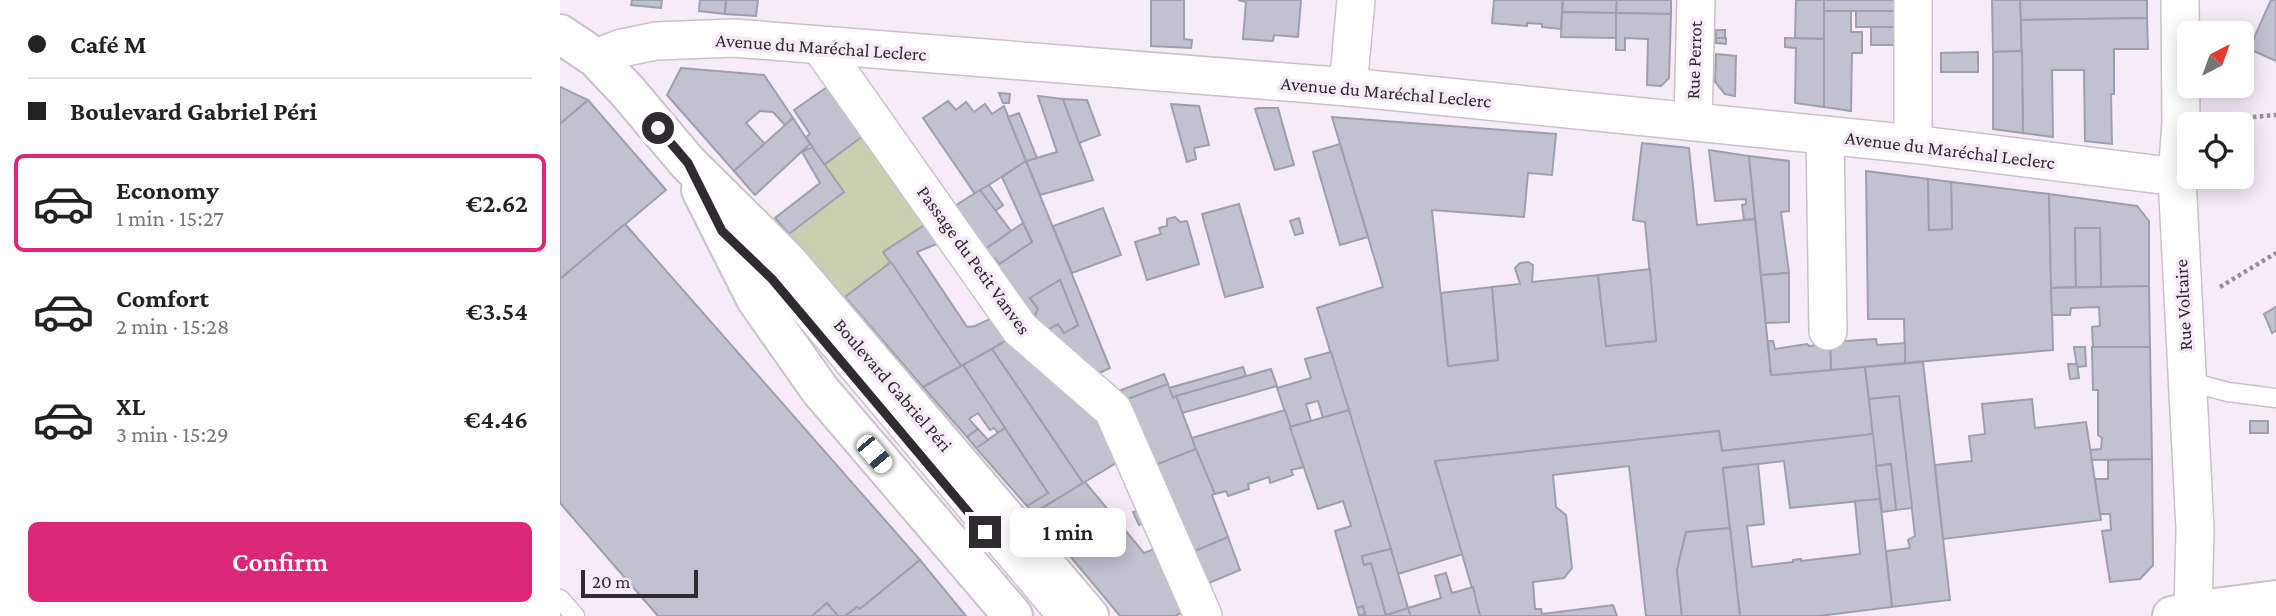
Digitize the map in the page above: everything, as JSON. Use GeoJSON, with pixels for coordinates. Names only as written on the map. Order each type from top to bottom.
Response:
{"type":"FeatureCollection","features":[{"type":"Feature","properties":{"kind":"main road","name":"Boulevard Gabriel Péri"},"geometry":{"type":"LineString","coordinates":[[560,34],[596,58],[688,163],[788,262],[1088,616]]}},
{"type":"Feature","properties":{"kind":"main road","name":"Boulevard Gabriel Péri"},"geometry":{"type":"LineString","coordinates":[[688,163],[756,299],[820,390],[1013,616]]}},
{"type":"Feature","properties":{"kind":"main road"},"geometry":{"type":"LineString","coordinates":[[2183,613],[2276,600]]}},
{"type":"Feature","properties":{"kind":"street"},"geometry":{"type":"LineString","coordinates":[[1348,87],[1356,0]]}},
{"type":"Feature","properties":{"kind":"street","name":"Rue Perrot"},"geometry":{"type":"LineString","coordinates":[[1692,121],[1696,0]]}},
{"type":"Feature","properties":{"kind":"street"},"geometry":{"type":"LineString","coordinates":[[1913,0],[1913,144]]}},
{"type":"Feature","properties":{"kind":"street","name":"Rue Voltaire"},"geometry":{"type":"LineString","coordinates":[[2180,0],[2181,112]]}},
{"type":"Feature","properties":{"kind":"street","name":"Avenue du Maréchal Leclerc"},"geometry":{"type":"LineString","coordinates":[[596,58],[622,48],[656,41],[734,38],[1348,87],[1913,144],[2177,177]]}},
{"type":"Feature","properties":{"kind":"street","name":"Passage du Petit Vanves"},"geometry":{"type":"LineString","coordinates":[[821,47],[1020,329],[1113,410],[1203,616]]}},
{"type":"Feature","properties":{"kind":"street"},"geometry":{"type":"LineString","coordinates":[[1825,135],[1828,331]]}},
{"type":"Feature","properties":{"kind":"street","name":"Rue Voltaire"},"geometry":{"type":"LineString","coordinates":[[2178,189],[2195,529],[2183,613]]}},
{"type":"Feature","properties":{"kind":"lane","name":"Boulevard Gabriel Péri"},"geometry":{"type":"LineString","coordinates":[[722,231],[772,279],[1055,616]]}},
{"type":"Feature","properties":{"kind":"lane"},"geometry":{"type":"LineString","coordinates":[[2186,381],[2228,392],[2276,398]]}},
{"type":"Feature","properties":{"kind":"lane"},"geometry":{"type":"LineString","coordinates":[[560,599],[575,616]]}},
{"type":"Feature","properties":{"kind":"path"},"geometry":{"type":"LineString","coordinates":[[2254,117],[2276,115]]}},
{"type":"Feature","properties":{"kind":"path"},"geometry":{"type":"LineString","coordinates":[[2183,309],[2276,253]]}},
{"type":"Feature","properties":{"kind":"green space"},"geometry":{"type":"Polygon","coordinates":[[[867,133],[929,222],[884,252],[891,262],[845,297],[789,234],[843,192],[824,165],[867,133]]]}},
{"type":"Feature","properties":{"kind":"building"},"geometry":{"type":"Polygon","coordinates":[[[632,0],[662,0],[661,8],[631,5],[632,0]]]}},
{"type":"Feature","properties":{"kind":"building"},"geometry":{"type":"Polygon","coordinates":[[[700,0],[726,0],[725,14],[699,11],[700,0]]]}},
{"type":"Feature","properties":{"kind":"building"},"geometry":{"type":"Polygon","coordinates":[[[726,0],[758,0],[756,16],[725,14],[726,0]]]}},
{"type":"Feature","properties":{"kind":"building"},"geometry":{"type":"Polygon","coordinates":[[[1151,0],[1184,0],[1184,39],[1192,40],[1191,48],[1151,46],[1151,0]]]}},
{"type":"Feature","properties":{"kind":"building"},"geometry":{"type":"Polygon","coordinates":[[[1238,0],[1301,0],[1298,37],[1274,35],[1273,41],[1243,39],[1246,2],[1238,0]]]}},
{"type":"Feature","properties":{"kind":"building"},"geometry":{"type":"Polygon","coordinates":[[[1494,0],[1563,0],[1561,29],[1542,27],[1542,24],[1527,23],[1527,26],[1492,23],[1494,0]]]}},
{"type":"Feature","properties":{"kind":"building"},"geometry":{"type":"Polygon","coordinates":[[[1563,0],[1617,0],[1616,13],[1562,12],[1563,0]]]}},
{"type":"Feature","properties":{"kind":"building"},"geometry":{"type":"Polygon","coordinates":[[[1617,0],[1671,0],[1671,14],[1616,13],[1617,0]]]}},
{"type":"Feature","properties":{"kind":"building"},"geometry":{"type":"Polygon","coordinates":[[[1796,0],[1824,0],[1824,39],[1795,38],[1796,0]]]}},
{"type":"Feature","properties":{"kind":"building"},"geometry":{"type":"Polygon","coordinates":[[[1824,0],[1894,0],[1894,11],[1824,11],[1824,0]]]}},
{"type":"Feature","properties":{"kind":"building"},"geometry":{"type":"Polygon","coordinates":[[[1992,0],[2020,0],[2022,51],[1993,52],[1992,0]]]}},
{"type":"Feature","properties":{"kind":"building"},"geometry":{"type":"Polygon","coordinates":[[[2020,0],[2147,0],[2147,18],[2021,20],[2020,0]]]}},
{"type":"Feature","properties":{"kind":"building"},"geometry":{"type":"Polygon","coordinates":[[[2271,0],[2276,0],[2276,61],[2254,51],[2254,38],[2271,0]]]}},
{"type":"Feature","properties":{"kind":"building"},"geometry":{"type":"Polygon","coordinates":[[[1824,11],[1851,11],[1851,32],[1862,32],[1862,53],[1852,53],[1851,111],[1824,107],[1824,11]]]}},
{"type":"Feature","properties":{"kind":"building"},"geometry":{"type":"Polygon","coordinates":[[[1856,11],[1894,11],[1894,27],[1856,27],[1856,11]]]}},
{"type":"Feature","properties":{"kind":"building"},"geometry":{"type":"Polygon","coordinates":[[[1562,12],[1616,13],[1616,38],[1561,37],[1562,12]]]}},
{"type":"Feature","properties":{"kind":"building"},"geometry":{"type":"Polygon","coordinates":[[[1616,13],[1671,14],[1669,78],[1661,86],[1647,85],[1648,39],[1625,38],[1625,50],[1616,50],[1616,13]]]}},
{"type":"Feature","properties":{"kind":"building"},"geometry":{"type":"Polygon","coordinates":[[[2147,18],[2148,49],[2114,49],[2112,144],[2085,141],[2084,70],[2052,70],[2053,137],[2023,133],[2021,20],[2147,18]]]}},
{"type":"Feature","properties":{"kind":"building"},"geometry":{"type":"Polygon","coordinates":[[[1871,27],[1894,27],[1894,45],[1871,45],[1871,27]]]}},
{"type":"Feature","properties":{"kind":"building"},"geometry":{"type":"Polygon","coordinates":[[[1716,30],[1725,30],[1725,38],[1716,38],[1716,30]]]}},
{"type":"Feature","properties":{"kind":"building"},"geometry":{"type":"Polygon","coordinates":[[[1716,38],[1726,38],[1726,44],[1716,43],[1716,38]]]}},
{"type":"Feature","properties":{"kind":"building"},"geometry":{"type":"Polygon","coordinates":[[[1785,38],[1824,39],[1824,107],[1795,103],[1796,48],[1785,47],[1785,38]]]}},
{"type":"Feature","properties":{"kind":"building"},"geometry":{"type":"Polygon","coordinates":[[[2022,51],[2023,133],[1993,129],[1993,52],[2022,51]]]}},
{"type":"Feature","properties":{"kind":"building"},"geometry":{"type":"Polygon","coordinates":[[[1978,52],[1978,72],[1941,72],[1941,53],[1978,52]]]}},
{"type":"Feature","properties":{"kind":"building"},"geometry":{"type":"Polygon","coordinates":[[[1716,54],[1736,56],[1735,96],[1725,94],[1715,82],[1716,54]]]}},
{"type":"Feature","properties":{"kind":"building"},"geometry":{"type":"Polygon","coordinates":[[[681,68],[764,75],[793,118],[785,125],[773,112],[760,111],[746,123],[765,144],[734,171],[667,95],[681,68]]]}},
{"type":"Feature","properties":{"kind":"building"},"geometry":{"type":"Polygon","coordinates":[[[833,83],[867,133],[824,165],[806,137],[810,134],[794,110],[833,83]]]}},
{"type":"Feature","properties":{"kind":"building"},"geometry":{"type":"Polygon","coordinates":[[[560,87],[588,100],[560,124],[560,87]]]}},
{"type":"Feature","properties":{"kind":"building"},"geometry":{"type":"Polygon","coordinates":[[[999,93],[1010,94],[1009,103],[1003,103],[999,93]]]}},
{"type":"Feature","properties":{"kind":"building"},"geometry":{"type":"Polygon","coordinates":[[[1038,96],[1063,99],[1093,180],[1040,195],[1026,161],[1057,152],[1038,96]]]}},
{"type":"Feature","properties":{"kind":"building"},"geometry":{"type":"Polygon","coordinates":[[[1063,99],[1087,100],[1100,135],[1079,143],[1063,99]]]}},
{"type":"Feature","properties":{"kind":"building"},"geometry":{"type":"Polygon","coordinates":[[[588,100],[666,190],[560,279],[560,124],[588,100]]]}},
{"type":"Feature","properties":{"kind":"building"},"geometry":{"type":"Polygon","coordinates":[[[948,101],[956,110],[966,102],[974,112],[985,104],[992,114],[1004,106],[1026,161],[975,194],[923,118],[948,101]]]}},
{"type":"Feature","properties":{"kind":"building"},"geometry":{"type":"Polygon","coordinates":[[[1171,104],[1199,106],[1209,145],[1194,148],[1196,159],[1187,162],[1171,104]]]}},
{"type":"Feature","properties":{"kind":"building"},"geometry":{"type":"Polygon","coordinates":[[[1278,108],[1294,165],[1275,170],[1255,109],[1278,108]]]}},
{"type":"Feature","properties":{"kind":"building"},"geometry":{"type":"Polygon","coordinates":[[[1019,113],[1037,158],[1026,161],[1008,117],[1019,113]]]}},
{"type":"Feature","properties":{"kind":"building"},"geometry":{"type":"Polygon","coordinates":[[[1332,117],[1556,134],[1552,175],[1528,173],[1524,217],[1432,210],[1448,366],[1498,360],[1492,287],[1520,284],[1515,268],[1520,263],[1528,262],[1533,265],[1532,282],[1598,275],[1606,346],[1656,341],[1645,222],[1633,220],[1642,143],[1689,148],[1697,225],[1755,219],[1771,375],[1865,367],[1873,434],[1722,451],[1719,431],[1435,461],[1463,554],[1398,574],[1317,308],[1383,287],[1332,117]]]}},
{"type":"Feature","properties":{"kind":"building"},"geometry":{"type":"Polygon","coordinates":[[[793,118],[810,144],[755,195],[734,171],[793,118]]]}},
{"type":"Feature","properties":{"kind":"building"},"geometry":{"type":"Polygon","coordinates":[[[1340,144],[1368,237],[1340,245],[1313,152],[1340,144]]]}},
{"type":"Feature","properties":{"kind":"building"},"geometry":{"type":"Polygon","coordinates":[[[812,147],[844,192],[789,234],[775,218],[820,183],[802,152],[812,147]]]}},
{"type":"Feature","properties":{"kind":"building"},"geometry":{"type":"Polygon","coordinates":[[[1709,150],[1749,156],[1755,219],[1744,220],[1742,205],[1746,204],[1746,199],[1715,201],[1709,150]]]}},
{"type":"Feature","properties":{"kind":"building"},"geometry":{"type":"Polygon","coordinates":[[[1749,156],[1789,161],[1789,211],[1781,212],[1789,273],[1761,275],[1749,156]]]}},
{"type":"Feature","properties":{"kind":"building"},"geometry":{"type":"Polygon","coordinates":[[[1026,161],[1110,368],[1091,377],[1047,330],[1058,324],[1064,333],[1078,325],[1060,280],[1030,298],[1038,309],[1035,316],[1027,318],[989,263],[995,258],[999,264],[1032,242],[1002,177],[1026,161]]]}},
{"type":"Feature","properties":{"kind":"building"},"geometry":{"type":"Polygon","coordinates":[[[1866,171],[1928,179],[1929,230],[1952,229],[1951,182],[2049,194],[2053,350],[1905,363],[1904,319],[1868,319],[1866,171]]]}},
{"type":"Feature","properties":{"kind":"building"},"geometry":{"type":"Polygon","coordinates":[[[1928,179],[1951,182],[1952,229],[1929,230],[1928,179]]]}},
{"type":"Feature","properties":{"kind":"building"},"geometry":{"type":"Polygon","coordinates":[[[989,185],[1003,205],[995,211],[980,190],[989,185]]]}},
{"type":"Feature","properties":{"kind":"building"},"geometry":{"type":"Polygon","coordinates":[[[980,190],[1011,231],[981,252],[950,209],[980,190]]]}},
{"type":"Feature","properties":{"kind":"building"},"geometry":{"type":"Polygon","coordinates":[[[2049,194],[2137,206],[2149,221],[2149,286],[2101,287],[2100,228],[2075,228],[2076,287],[2051,288],[2049,194]]]}},
{"type":"Feature","properties":{"kind":"building"},"geometry":{"type":"Polygon","coordinates":[[[1239,204],[1263,287],[1225,297],[1202,214],[1239,204]]]}},
{"type":"Feature","properties":{"kind":"building"},"geometry":{"type":"Polygon","coordinates":[[[1103,208],[1121,255],[1072,273],[1053,226],[1103,208]]]}},
{"type":"Feature","properties":{"kind":"building"},"geometry":{"type":"Polygon","coordinates":[[[1175,217],[1180,222],[1187,221],[1199,264],[1147,280],[1135,242],[1161,234],[1159,228],[1167,226],[1167,219],[1175,217]]]}},
{"type":"Feature","properties":{"kind":"building"},"geometry":{"type":"Polygon","coordinates":[[[1299,218],[1303,233],[1295,235],[1290,221],[1299,218]]]}},
{"type":"Feature","properties":{"kind":"building"},"geometry":{"type":"Polygon","coordinates":[[[929,222],[944,241],[917,252],[967,327],[994,317],[1009,339],[961,366],[883,252],[929,222]]]}},
{"type":"Feature","properties":{"kind":"building"},"geometry":{"type":"Polygon","coordinates":[[[1023,223],[1032,242],[999,264],[995,258],[989,263],[981,252],[1023,223]]]}},
{"type":"Feature","properties":{"kind":"building"},"geometry":{"type":"Polygon","coordinates":[[[625,224],[920,560],[860,609],[857,607],[845,616],[838,616],[827,603],[812,616],[658,616],[560,503],[560,279],[625,224]]]}},
{"type":"Feature","properties":{"kind":"building"},"geometry":{"type":"Polygon","coordinates":[[[2075,228],[2100,228],[2101,287],[2076,287],[2075,228]]]}},
{"type":"Feature","properties":{"kind":"building"},"geometry":{"type":"Polygon","coordinates":[[[891,262],[961,366],[923,387],[845,297],[891,262]]]}},
{"type":"Feature","properties":{"kind":"building"},"geometry":{"type":"Polygon","coordinates":[[[1650,269],[1656,341],[1606,346],[1598,275],[1650,269]]]}},
{"type":"Feature","properties":{"kind":"building"},"geometry":{"type":"Polygon","coordinates":[[[1789,273],[1789,322],[1766,323],[1761,275],[1789,273]]]}},
{"type":"Feature","properties":{"kind":"building"},"geometry":{"type":"Polygon","coordinates":[[[1060,280],[1078,325],[1064,333],[1058,324],[1047,330],[1027,318],[1035,316],[1038,309],[1030,298],[1060,280]]]}},
{"type":"Feature","properties":{"kind":"building"},"geometry":{"type":"Polygon","coordinates":[[[2149,286],[2150,347],[2093,347],[2092,327],[2100,326],[2099,307],[2071,308],[2070,315],[2052,315],[2051,288],[2149,286]]]}},
{"type":"Feature","properties":{"kind":"building"},"geometry":{"type":"Polygon","coordinates":[[[1492,287],[1498,360],[1448,366],[1441,293],[1492,287]]]}},
{"type":"Feature","properties":{"kind":"building"},"geometry":{"type":"Polygon","coordinates":[[[2276,307],[2276,331],[2272,333],[2264,314],[2276,307]]]}},
{"type":"Feature","properties":{"kind":"building"},"geometry":{"type":"Polygon","coordinates":[[[1009,339],[1101,419],[1121,460],[1083,483],[992,349],[1009,339]]]}},
{"type":"Feature","properties":{"kind":"building"},"geometry":{"type":"Polygon","coordinates":[[[1876,339],[1877,345],[1905,343],[1905,363],[1831,370],[1830,342],[1876,339]]]}},
{"type":"Feature","properties":{"kind":"building"},"geometry":{"type":"Polygon","coordinates":[[[1768,341],[1773,341],[1775,349],[1830,344],[1831,370],[1771,375],[1768,341]]]}},
{"type":"Feature","properties":{"kind":"building"},"geometry":{"type":"Polygon","coordinates":[[[2074,347],[2085,347],[2086,366],[2077,367],[2074,347]]]}},
{"type":"Feature","properties":{"kind":"building"},"geometry":{"type":"Polygon","coordinates":[[[2092,347],[2150,347],[2152,459],[2091,460],[2090,450],[2101,449],[2102,438],[2098,435],[2098,390],[2093,390],[2092,347]]]}},
{"type":"Feature","properties":{"kind":"building"},"geometry":{"type":"Polygon","coordinates":[[[992,349],[1083,483],[1034,513],[1027,506],[1048,493],[963,365],[992,349]]]}},
{"type":"Feature","properties":{"kind":"building"},"geometry":{"type":"Polygon","coordinates":[[[1331,352],[1349,410],[1323,418],[1318,401],[1306,404],[1311,421],[1290,427],[1277,388],[1311,378],[1305,359],[1331,352]]]}},
{"type":"Feature","properties":{"kind":"building"},"geometry":{"type":"Polygon","coordinates":[[[1923,362],[1950,600],[1892,607],[1886,551],[1910,548],[1908,540],[1915,536],[1899,396],[1869,399],[1865,367],[1923,362]]]}},
{"type":"Feature","properties":{"kind":"building"},"geometry":{"type":"Polygon","coordinates":[[[2068,364],[2077,364],[2079,378],[2070,379],[2068,364]]]}},
{"type":"Feature","properties":{"kind":"building"},"geometry":{"type":"Polygon","coordinates":[[[963,365],[1005,428],[998,433],[994,428],[990,430],[978,413],[969,419],[978,429],[967,437],[923,387],[963,365]]]}},
{"type":"Feature","properties":{"kind":"building"},"geometry":{"type":"Polygon","coordinates":[[[1243,367],[1246,376],[1173,398],[1169,388],[1243,367]]]}},
{"type":"Feature","properties":{"kind":"building"},"geometry":{"type":"Polygon","coordinates":[[[1271,369],[1277,386],[1182,413],[1176,396],[1271,369]]]}},
{"type":"Feature","properties":{"kind":"building"},"geometry":{"type":"Polygon","coordinates":[[[1164,374],[1168,384],[1125,400],[1121,390],[1164,374]]]}},
{"type":"Feature","properties":{"kind":"building"},"geometry":{"type":"Polygon","coordinates":[[[1168,384],[1173,398],[1176,396],[1196,449],[1153,466],[1125,400],[1168,384]]]}},
{"type":"Feature","properties":{"kind":"building"},"geometry":{"type":"Polygon","coordinates":[[[1899,396],[1912,508],[1896,510],[1891,464],[1876,466],[1869,399],[1899,396]]]}},
{"type":"Feature","properties":{"kind":"building"},"geometry":{"type":"Polygon","coordinates":[[[2032,399],[2035,428],[2086,422],[2101,520],[1943,539],[1935,465],[1972,461],[1969,436],[1985,434],[1982,404],[2032,399]]]}},
{"type":"Feature","properties":{"kind":"building"},"geometry":{"type":"Polygon","coordinates":[[[1285,410],[1304,467],[1291,470],[1293,475],[1270,483],[1269,477],[1248,484],[1249,489],[1228,496],[1226,491],[1215,494],[1201,466],[1192,438],[1285,410]]]}},
{"type":"Feature","properties":{"kind":"building"},"geometry":{"type":"Polygon","coordinates":[[[1349,410],[1391,549],[1362,556],[1364,565],[1371,563],[1386,615],[1408,608],[1411,616],[1359,616],[1365,614],[1363,606],[1357,608],[1335,531],[1351,526],[1343,501],[1318,509],[1290,427],[1349,410]]]}},
{"type":"Feature","properties":{"kind":"building"},"geometry":{"type":"Polygon","coordinates":[[[2250,421],[2268,421],[2268,433],[2250,433],[2250,421]]]}},
{"type":"Feature","properties":{"kind":"building"},"geometry":{"type":"Polygon","coordinates":[[[1005,428],[1048,493],[1027,506],[976,448],[1005,428]]]}},
{"type":"Feature","properties":{"kind":"building"},"geometry":{"type":"Polygon","coordinates":[[[978,429],[988,440],[976,448],[967,437],[978,429]]]}},
{"type":"Feature","properties":{"kind":"building"},"geometry":{"type":"Polygon","coordinates":[[[1719,431],[1722,451],[1873,434],[1880,499],[1790,508],[1784,461],[1723,468],[1730,528],[1686,532],[1677,570],[1682,616],[1646,616],[1629,466],[1553,475],[1556,507],[1566,515],[1572,568],[1564,578],[1533,582],[1535,609],[1541,609],[1542,614],[1613,605],[1617,616],[1480,616],[1435,461],[1719,431]]]}},
{"type":"Feature","properties":{"kind":"building"},"geometry":{"type":"Polygon","coordinates":[[[1196,449],[1215,494],[1212,495],[1228,537],[1188,554],[1153,466],[1196,449]]]}},
{"type":"Feature","properties":{"kind":"building"},"geometry":{"type":"Polygon","coordinates":[[[2152,459],[2153,565],[2140,579],[2110,582],[2102,531],[2111,530],[2110,514],[2100,514],[2095,479],[2108,479],[2108,460],[2152,459]]]}},
{"type":"Feature","properties":{"kind":"building"},"geometry":{"type":"Polygon","coordinates":[[[1758,464],[1764,524],[1747,526],[1752,567],[1860,554],[1855,501],[1880,499],[1892,607],[1819,616],[1740,616],[1723,468],[1758,464]]]}},
{"type":"Feature","properties":{"kind":"building"},"geometry":{"type":"Polygon","coordinates":[[[1891,464],[1896,510],[1882,512],[1876,466],[1891,464]]]}},
{"type":"Feature","properties":{"kind":"building"},"geometry":{"type":"Polygon","coordinates":[[[1085,482],[1144,553],[1159,547],[1188,610],[1175,616],[1120,616],[1034,513],[1085,482]]]}},
{"type":"Feature","properties":{"kind":"building"},"geometry":{"type":"Polygon","coordinates":[[[1142,509],[1148,522],[1139,525],[1133,512],[1142,509]]]}},
{"type":"Feature","properties":{"kind":"building"},"geometry":{"type":"Polygon","coordinates":[[[1730,528],[1740,616],[1682,616],[1677,570],[1686,532],[1730,528]]]}},
{"type":"Feature","properties":{"kind":"building"},"geometry":{"type":"Polygon","coordinates":[[[1228,537],[1240,570],[1202,586],[1188,554],[1228,537]]]}},
{"type":"Feature","properties":{"kind":"building"},"geometry":{"type":"Polygon","coordinates":[[[1391,549],[1408,608],[1386,615],[1371,563],[1364,565],[1362,556],[1391,549]]]}},
{"type":"Feature","properties":{"kind":"building"},"geometry":{"type":"Polygon","coordinates":[[[920,560],[966,616],[845,616],[857,607],[860,609],[920,560]]]}},
{"type":"Feature","properties":{"kind":"building"},"geometry":{"type":"Polygon","coordinates":[[[1446,573],[1452,593],[1473,587],[1480,616],[1411,616],[1408,608],[1441,598],[1435,576],[1446,573]]]}},
{"type":"Feature","properties":{"kind":"building"},"geometry":{"type":"Polygon","coordinates":[[[827,603],[838,616],[812,616],[827,603]]]}},
{"type":"Feature","properties":{"kind":"building"},"geometry":{"type":"Polygon","coordinates":[[[1363,606],[1365,614],[1359,616],[1357,608],[1363,606]]]}},
{"type":"Feature","properties":{"kind":"route"},"geometry":{"type":"LineString","coordinates":[[658,128],[688,163],[722,231],[772,279],[985,532]]}}]}
